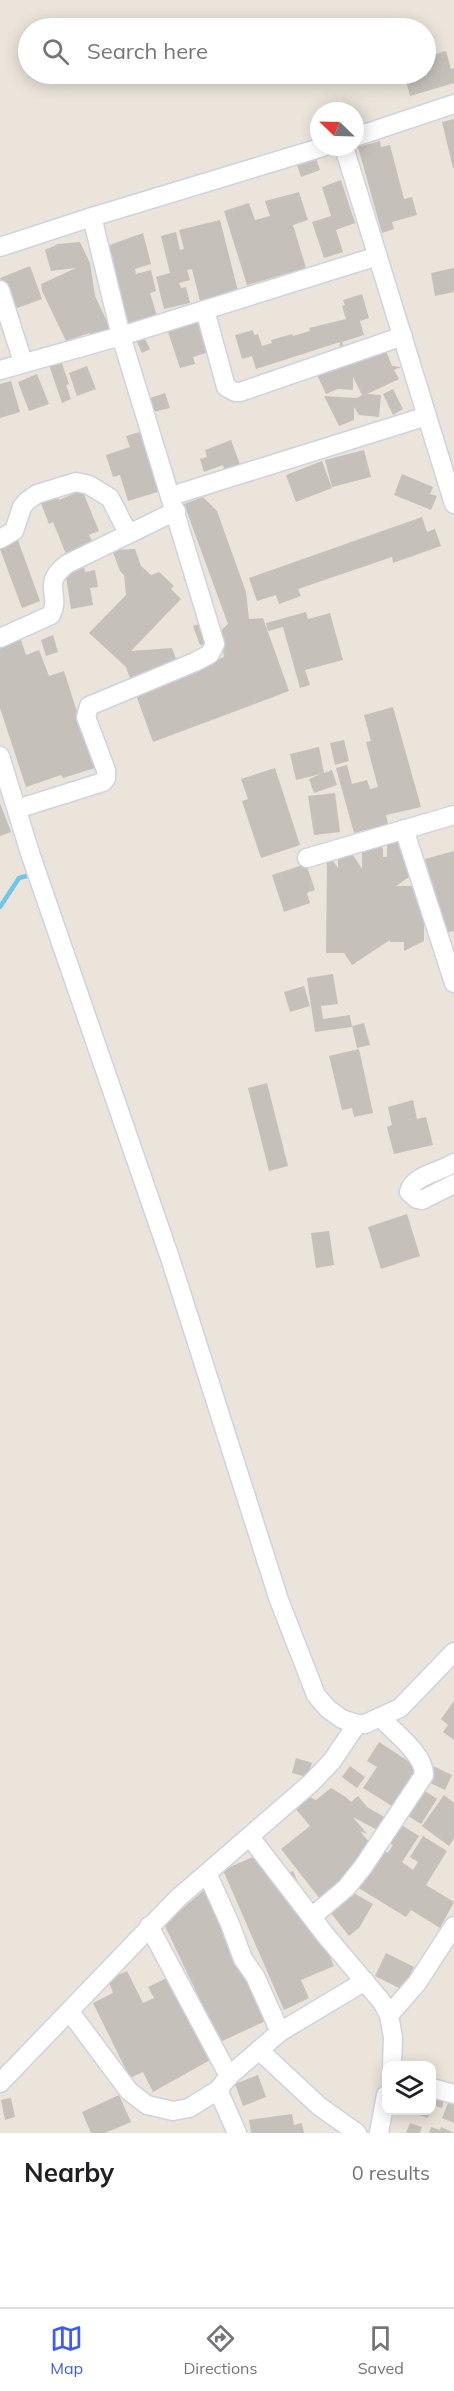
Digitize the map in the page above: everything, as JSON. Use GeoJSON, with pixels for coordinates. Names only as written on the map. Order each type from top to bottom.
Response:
{"type":"FeatureCollection","features":[{"type":"Feature","properties":{"kind":"street"},"geometry":{"type":"LineString","coordinates":[[364,134],[454,104]]}},
{"type":"Feature","properties":{"kind":"street"},"geometry":{"type":"LineString","coordinates":[[0,247],[310,151]]}},
{"type":"Feature","properties":{"kind":"street"},"geometry":{"type":"LineString","coordinates":[[347,156],[454,504]]}},
{"type":"Feature","properties":{"kind":"street"},"geometry":{"type":"LineString","coordinates":[[17,809],[93,786],[106,778],[106,770],[86,717],[89,706],[195,662],[210,654],[214,649],[214,639],[122,336],[92,217]]}},
{"type":"Feature","properties":{"kind":"street"},"geometry":{"type":"LineString","coordinates":[[0,370],[122,336],[378,256]]}},
{"type":"Feature","properties":{"kind":"street"},"geometry":{"type":"LineString","coordinates":[[0,290],[23,362]]}},
{"type":"Feature","properties":{"kind":"street"},"geometry":{"type":"LineString","coordinates":[[204,310],[226,387],[235,392],[403,336]]}},
{"type":"Feature","properties":{"kind":"street"},"geometry":{"type":"LineString","coordinates":[[0,638],[51,615],[54,610],[52,582],[57,572],[67,564],[128,533],[173,503],[427,416]]}},
{"type":"Feature","properties":{"kind":"street"},"geometry":{"type":"LineString","coordinates":[[0,539],[14,531],[22,507],[27,501],[37,494],[76,482],[89,485],[110,498],[128,533]]}},
{"type":"Feature","properties":{"kind":"street"},"geometry":{"type":"LineString","coordinates":[[0,756],[170,1258],[279,1600],[316,1695],[328,1709],[342,1719],[365,1724],[400,1708],[454,1652]]}},
{"type":"Feature","properties":{"kind":"street"},"geometry":{"type":"LineString","coordinates":[[306,858],[454,815]]}},
{"type":"Feature","properties":{"kind":"street"},"geometry":{"type":"LineString","coordinates":[[404,829],[454,983]]}},
{"type":"Feature","properties":{"kind":"street"},"geometry":{"type":"LineString","coordinates":[[454,1163],[417,1180],[411,1185],[409,1192],[422,1200],[454,1184]]}},
{"type":"Feature","properties":{"kind":"street"},"geometry":{"type":"LineString","coordinates":[[313,1916],[346,1888],[363,1867],[424,1775],[424,1768],[418,1757],[381,1718]]}},
{"type":"Feature","properties":{"kind":"street"},"geometry":{"type":"LineString","coordinates":[[0,2083],[70,2012],[149,1926],[311,1783],[332,1761],[357,1724]]}},
{"type":"Feature","properties":{"kind":"street"},"geometry":{"type":"LineString","coordinates":[[250,1837],[382,2002],[389,2015],[393,2038],[392,2061]]}},
{"type":"Feature","properties":{"kind":"street"},"geometry":{"type":"LineString","coordinates":[[207,1873],[243,1959],[255,1976],[280,2032]]}},
{"type":"Feature","properties":{"kind":"street"},"geometry":{"type":"LineString","coordinates":[[149,1926],[230,2076]]}},
{"type":"Feature","properties":{"kind":"street"},"geometry":{"type":"LineString","coordinates":[[389,2015],[417,1983],[454,1926]]}},
{"type":"Feature","properties":{"kind":"street"},"geometry":{"type":"LineString","coordinates":[[70,2012],[129,2091],[147,2105],[173,2111],[189,2108],[218,2090],[230,2076],[280,2032],[365,1981]]}},
{"type":"Feature","properties":{"kind":"street"},"geometry":{"type":"LineString","coordinates":[[259,2050],[319,2106],[357,2133]]}},
{"type":"Feature","properties":{"kind":"street"},"geometry":{"type":"LineString","coordinates":[[436,2089],[454,2094]]}},
{"type":"Feature","properties":{"kind":"street"},"geometry":{"type":"LineString","coordinates":[[218,2090],[237,2133]]}},
{"type":"Feature","properties":{"kind":"street"},"geometry":{"type":"LineString","coordinates":[[379,2133],[383,2115]]}},
{"type":"Feature","properties":{"kind":"building"},"geometry":{"type":"Polygon","coordinates":[[[446,51],[451,69],[454,68],[454,83],[410,96],[407,84],[436,84],[436,54],[446,51]]]}},
{"type":"Feature","properties":{"kind":"building"},"geometry":{"type":"Polygon","coordinates":[[[454,119],[454,168],[453,168],[442,122],[454,119]]]}},
{"type":"Feature","properties":{"kind":"building"},"geometry":{"type":"Polygon","coordinates":[[[380,141],[381,147],[390,145],[404,199],[412,197],[417,215],[392,222],[394,229],[382,233],[361,156],[364,156],[364,145],[380,141]]]}},
{"type":"Feature","properties":{"kind":"building"},"geometry":{"type":"Polygon","coordinates":[[[316,159],[320,170],[301,177],[297,165],[316,159]]]}},
{"type":"Feature","properties":{"kind":"building"},"geometry":{"type":"Polygon","coordinates":[[[341,180],[355,223],[336,230],[343,252],[324,258],[312,222],[331,216],[322,187],[341,180]]]}},
{"type":"Feature","properties":{"kind":"building"},"geometry":{"type":"Polygon","coordinates":[[[299,192],[308,220],[293,225],[306,268],[247,285],[224,211],[249,203],[255,220],[270,216],[265,201],[299,192]]]}},
{"type":"Feature","properties":{"kind":"building"},"geometry":{"type":"Polygon","coordinates":[[[220,220],[238,291],[200,301],[192,269],[187,270],[190,280],[179,283],[181,288],[186,287],[190,303],[164,309],[156,277],[170,273],[161,236],[176,232],[180,250],[184,249],[179,230],[220,220]]]}},
{"type":"Feature","properties":{"kind":"building"},"geometry":{"type":"Polygon","coordinates":[[[143,233],[151,264],[135,269],[136,274],[151,270],[156,291],[150,293],[157,316],[125,325],[104,247],[143,233]]]}},
{"type":"Feature","properties":{"kind":"building"},"geometry":{"type":"Polygon","coordinates":[[[80,242],[90,263],[95,296],[112,332],[91,337],[89,333],[66,341],[42,291],[41,284],[76,268],[51,271],[45,250],[58,244],[80,242]]]}},
{"type":"Feature","properties":{"kind":"building"},"geometry":{"type":"Polygon","coordinates":[[[30,266],[42,299],[12,310],[0,278],[30,266]]]}},
{"type":"Feature","properties":{"kind":"building"},"geometry":{"type":"Polygon","coordinates":[[[454,268],[454,292],[435,296],[431,273],[454,268]]]}},
{"type":"Feature","properties":{"kind":"building"},"geometry":{"type":"Polygon","coordinates":[[[362,294],[369,318],[360,321],[364,335],[342,342],[351,361],[363,360],[363,349],[384,346],[392,366],[401,367],[394,370],[399,379],[367,394],[381,395],[379,417],[359,415],[354,407],[354,420],[339,426],[324,396],[357,398],[362,395],[353,377],[353,390],[338,389],[326,394],[311,362],[339,354],[340,342],[256,369],[252,356],[242,359],[235,335],[253,330],[254,335],[258,334],[262,346],[272,343],[271,340],[310,331],[309,328],[346,319],[342,306],[345,305],[343,300],[362,294]]]}},
{"type":"Feature","properties":{"kind":"building"},"geometry":{"type":"Polygon","coordinates":[[[200,315],[212,351],[193,357],[195,364],[180,368],[166,326],[200,315]]]}},
{"type":"Feature","properties":{"kind":"building"},"geometry":{"type":"Polygon","coordinates":[[[144,337],[150,349],[142,353],[136,340],[144,337]]]}},
{"type":"Feature","properties":{"kind":"building"},"geometry":{"type":"Polygon","coordinates":[[[61,361],[69,384],[66,385],[71,399],[62,403],[49,365],[61,361]]]}},
{"type":"Feature","properties":{"kind":"building"},"geometry":{"type":"Polygon","coordinates":[[[87,366],[96,389],[77,396],[69,373],[87,366]]]}},
{"type":"Feature","properties":{"kind":"building"},"geometry":{"type":"Polygon","coordinates":[[[37,374],[49,404],[29,411],[18,382],[37,374]]]}},
{"type":"Feature","properties":{"kind":"building"},"geometry":{"type":"Polygon","coordinates":[[[11,381],[20,412],[0,418],[0,384],[11,381]]]}},
{"type":"Feature","properties":{"kind":"building"},"geometry":{"type":"Polygon","coordinates":[[[393,389],[403,409],[393,415],[383,394],[393,389]]]}},
{"type":"Feature","properties":{"kind":"building"},"geometry":{"type":"Polygon","coordinates":[[[165,393],[170,408],[154,412],[150,398],[165,393]]]}},
{"type":"Feature","properties":{"kind":"building"},"geometry":{"type":"Polygon","coordinates":[[[143,431],[161,491],[128,501],[120,475],[113,477],[106,455],[130,447],[126,436],[143,431]]]}},
{"type":"Feature","properties":{"kind":"building"},"geometry":{"type":"Polygon","coordinates":[[[231,440],[241,467],[225,472],[223,465],[204,472],[200,459],[207,457],[205,450],[231,440]]]}},
{"type":"Feature","properties":{"kind":"building"},"geometry":{"type":"Polygon","coordinates":[[[364,450],[371,477],[332,487],[325,460],[364,450]]]}},
{"type":"Feature","properties":{"kind":"building"},"geometry":{"type":"Polygon","coordinates":[[[322,461],[332,488],[296,502],[286,475],[322,461]]]}},
{"type":"Feature","properties":{"kind":"building"},"geometry":{"type":"Polygon","coordinates":[[[402,474],[433,487],[430,494],[437,496],[431,510],[394,495],[402,474]]]}},
{"type":"Feature","properties":{"kind":"building"},"geometry":{"type":"Polygon","coordinates":[[[82,490],[99,531],[89,535],[93,543],[66,554],[53,522],[49,524],[39,498],[55,491],[59,500],[82,490]]]}},
{"type":"Feature","properties":{"kind":"building"},"geometry":{"type":"Polygon","coordinates":[[[203,497],[217,511],[246,592],[249,619],[263,618],[289,691],[153,742],[126,667],[89,633],[126,595],[124,575],[120,571],[112,550],[135,549],[141,566],[151,575],[159,572],[174,586],[171,589],[181,599],[131,651],[172,648],[181,673],[224,657],[222,643],[200,645],[193,626],[202,623],[215,636],[228,624],[184,504],[203,497]]]}},
{"type":"Feature","properties":{"kind":"building"},"geometry":{"type":"Polygon","coordinates":[[[422,517],[427,532],[435,529],[441,546],[393,563],[392,557],[298,589],[301,596],[279,604],[276,595],[257,601],[249,578],[422,517]]]}},
{"type":"Feature","properties":{"kind":"building"},"geometry":{"type":"Polygon","coordinates":[[[15,532],[40,601],[22,608],[0,549],[0,537],[15,532]]]}},
{"type":"Feature","properties":{"kind":"building"},"geometry":{"type":"Polygon","coordinates":[[[83,561],[85,572],[95,570],[98,587],[90,588],[93,605],[71,609],[64,564],[83,561]]]}},
{"type":"Feature","properties":{"kind":"building"},"geometry":{"type":"Polygon","coordinates":[[[306,612],[308,619],[330,613],[343,660],[305,670],[310,685],[300,688],[283,627],[268,631],[266,623],[306,612]]]}},
{"type":"Feature","properties":{"kind":"building"},"geometry":{"type":"Polygon","coordinates":[[[53,635],[58,652],[46,656],[41,640],[53,635]]]}},
{"type":"Feature","properties":{"kind":"building"},"geometry":{"type":"Polygon","coordinates":[[[20,637],[26,655],[39,650],[49,676],[64,671],[95,768],[63,778],[61,775],[26,787],[0,708],[0,643],[20,637]]]}},
{"type":"Feature","properties":{"kind":"building"},"geometry":{"type":"Polygon","coordinates":[[[393,707],[421,807],[386,815],[388,824],[354,833],[336,768],[347,765],[352,784],[367,780],[370,789],[378,787],[366,742],[371,741],[364,715],[393,707]]]}},
{"type":"Feature","properties":{"kind":"building"},"geometry":{"type":"Polygon","coordinates":[[[344,740],[349,761],[335,765],[330,743],[344,740]]]}},
{"type":"Feature","properties":{"kind":"building"},"geometry":{"type":"Polygon","coordinates":[[[319,747],[324,773],[332,770],[337,785],[314,793],[309,779],[321,774],[296,780],[290,754],[319,747]]]}},
{"type":"Feature","properties":{"kind":"building"},"geometry":{"type":"Polygon","coordinates":[[[275,768],[300,845],[261,858],[242,801],[248,799],[241,779],[275,768]]]}},
{"type":"Feature","properties":{"kind":"building"},"geometry":{"type":"Polygon","coordinates":[[[335,793],[340,832],[314,835],[308,796],[335,793]]]}},
{"type":"Feature","properties":{"kind":"building"},"geometry":{"type":"Polygon","coordinates":[[[0,803],[11,832],[0,836],[0,803]]]}},
{"type":"Feature","properties":{"kind":"building"},"geometry":{"type":"Polygon","coordinates":[[[396,837],[409,858],[409,877],[396,886],[424,886],[424,941],[404,951],[404,942],[390,942],[390,940],[352,965],[344,953],[326,953],[327,860],[331,858],[338,868],[338,852],[351,852],[362,869],[362,850],[377,840],[383,849],[383,857],[387,857],[387,843],[396,837]]]}},
{"type":"Feature","properties":{"kind":"building"},"geometry":{"type":"Polygon","coordinates":[[[454,851],[454,931],[445,933],[425,859],[454,851]]]}},
{"type":"Feature","properties":{"kind":"building"},"geometry":{"type":"Polygon","coordinates":[[[306,864],[315,890],[307,893],[310,903],[284,912],[272,875],[306,864]]]}},
{"type":"Feature","properties":{"kind":"building"},"geometry":{"type":"Polygon","coordinates":[[[333,974],[338,1004],[321,1006],[323,1019],[350,1015],[352,1027],[315,1032],[307,978],[333,974]]]}},
{"type":"Feature","properties":{"kind":"building"},"geometry":{"type":"Polygon","coordinates":[[[304,986],[310,1006],[290,1012],[284,992],[304,986]]]}},
{"type":"Feature","properties":{"kind":"building"},"geometry":{"type":"Polygon","coordinates":[[[364,1023],[370,1045],[357,1048],[352,1026],[364,1023]]]}},
{"type":"Feature","properties":{"kind":"building"},"geometry":{"type":"Polygon","coordinates":[[[359,1049],[373,1113],[354,1117],[352,1108],[342,1110],[329,1056],[359,1049]]]}},
{"type":"Feature","properties":{"kind":"building"},"geometry":{"type":"Polygon","coordinates":[[[267,1083],[288,1166],[269,1171],[248,1088],[267,1083]]]}},
{"type":"Feature","properties":{"kind":"building"},"geometry":{"type":"Polygon","coordinates":[[[413,1100],[417,1119],[426,1117],[433,1145],[394,1154],[387,1127],[392,1125],[388,1107],[413,1100]]]}},
{"type":"Feature","properties":{"kind":"building"},"geometry":{"type":"Polygon","coordinates":[[[407,1214],[420,1256],[381,1269],[368,1227],[407,1214]]]}},
{"type":"Feature","properties":{"kind":"building"},"geometry":{"type":"Polygon","coordinates":[[[329,1231],[334,1265],[316,1268],[311,1233],[329,1231]]]}},
{"type":"Feature","properties":{"kind":"building"},"geometry":{"type":"Polygon","coordinates":[[[454,1701],[454,1740],[443,1732],[448,1725],[441,1719],[454,1701]]]}},
{"type":"Feature","properties":{"kind":"building"},"geometry":{"type":"Polygon","coordinates":[[[379,1742],[419,1768],[410,1781],[437,1799],[421,1824],[363,1788],[377,1767],[367,1761],[379,1742]]]}},
{"type":"Feature","properties":{"kind":"building"},"geometry":{"type":"Polygon","coordinates":[[[296,1758],[312,1763],[307,1777],[292,1773],[296,1758]]]}},
{"type":"Feature","properties":{"kind":"building"},"geometry":{"type":"Polygon","coordinates":[[[431,1765],[452,1775],[445,1790],[424,1780],[431,1765]]]}},
{"type":"Feature","properties":{"kind":"building"},"geometry":{"type":"Polygon","coordinates":[[[350,1766],[365,1777],[357,1788],[342,1777],[350,1766]]]}},
{"type":"Feature","properties":{"kind":"building"},"geometry":{"type":"Polygon","coordinates":[[[331,1788],[351,1802],[358,1796],[367,1807],[386,1818],[379,1831],[353,1817],[367,1834],[360,1831],[369,1842],[343,1887],[373,1904],[359,1928],[349,1936],[281,1849],[310,1826],[295,1808],[310,1797],[316,1800],[331,1788]]]}},
{"type":"Feature","properties":{"kind":"building"},"geometry":{"type":"Polygon","coordinates":[[[444,1795],[454,1803],[454,1838],[449,1846],[422,1826],[444,1795]]]}},
{"type":"Feature","properties":{"kind":"building"},"geometry":{"type":"Polygon","coordinates":[[[392,1819],[419,1836],[402,1862],[413,1870],[418,1862],[410,1857],[423,1836],[447,1851],[426,1885],[454,1902],[440,1928],[411,1910],[406,1917],[352,1884],[376,1846],[388,1853],[393,1845],[380,1838],[392,1819]]]}},
{"type":"Feature","properties":{"kind":"building"},"geometry":{"type":"Polygon","coordinates":[[[265,1852],[276,1879],[293,1871],[334,1966],[301,1980],[309,1998],[284,2010],[223,1870],[265,1852]]]}},
{"type":"Feature","properties":{"kind":"building"},"geometry":{"type":"Polygon","coordinates":[[[208,1887],[270,2019],[220,2042],[164,1924],[208,1887]]]}},
{"type":"Feature","properties":{"kind":"building"},"geometry":{"type":"Polygon","coordinates":[[[386,1953],[414,1967],[403,1990],[375,1976],[386,1953]]]}},
{"type":"Feature","properties":{"kind":"building"},"geometry":{"type":"Polygon","coordinates":[[[127,1971],[143,2003],[154,1998],[148,1987],[175,1974],[184,2010],[210,2060],[153,2092],[143,2072],[130,2078],[93,2003],[113,1993],[108,1980],[127,1971]]]}},
{"type":"Feature","properties":{"kind":"building"},"geometry":{"type":"Polygon","coordinates":[[[258,2075],[266,2097],[243,2106],[235,2084],[258,2075]]]}},
{"type":"Feature","properties":{"kind":"building"},"geometry":{"type":"Polygon","coordinates":[[[436,2082],[448,2086],[442,2108],[436,2106],[436,2082]]]}},
{"type":"Feature","properties":{"kind":"building"},"geometry":{"type":"Polygon","coordinates":[[[454,2088],[454,2123],[442,2118],[454,2088]]]}},
{"type":"Feature","properties":{"kind":"building"},"geometry":{"type":"Polygon","coordinates":[[[119,2095],[131,2122],[105,2133],[91,2133],[82,2112],[119,2095]]]}},
{"type":"Feature","properties":{"kind":"building"},"geometry":{"type":"Polygon","coordinates":[[[11,2098],[15,2117],[5,2120],[1,2100],[11,2098]]]}},
{"type":"Feature","properties":{"kind":"building"},"geometry":{"type":"Polygon","coordinates":[[[292,2114],[294,2125],[302,2123],[304,2133],[251,2133],[249,2120],[292,2114]]]}},
{"type":"Feature","properties":{"kind":"building"},"geometry":{"type":"Polygon","coordinates":[[[410,2123],[422,2127],[420,2133],[406,2133],[410,2123]]]}},
{"type":"Feature","properties":{"kind":"building"},"geometry":{"type":"Polygon","coordinates":[[[431,2127],[440,2130],[441,2127],[454,2133],[429,2133],[431,2127]]]}},
{"type":"Feature","properties":{"kind":"waterway"},"geometry":{"type":"LineString","coordinates":[[0,907],[19,878],[30,875]]}}]}
